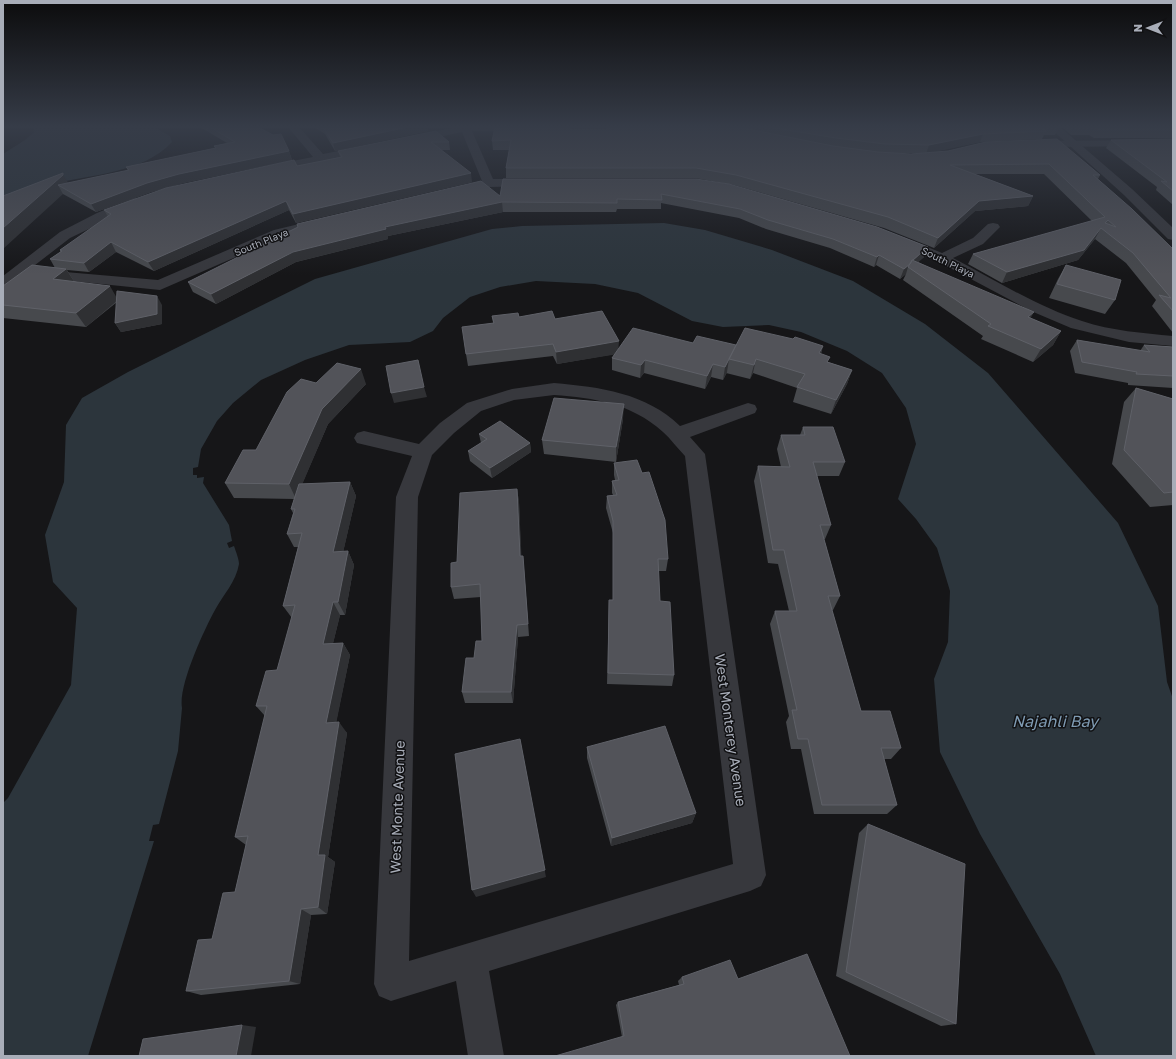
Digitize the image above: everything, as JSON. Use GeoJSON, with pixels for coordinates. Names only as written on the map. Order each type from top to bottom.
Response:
{"type":"FeatureCollection","features":[{"type":"Feature","properties":{"kind":"street"},"geometry":{"type":"LineString","coordinates":[[486,176],[489,183]]}},
{"type":"Feature","properties":{"kind":"street"},"geometry":{"type":"LineString","coordinates":[[1110,176],[1173,236]]}},
{"type":"Feature","properties":{"kind":"street"},"geometry":{"type":"LineString","coordinates":[[444,194],[489,183],[547,183]]}},
{"type":"Feature","properties":{"kind":"street"},"geometry":{"type":"LineString","coordinates":[[3,284],[65,235],[108,213],[148,198]]}},
{"type":"Feature","properties":{"kind":"street","name":"South Playa"},"geometry":{"type":"LineString","coordinates":[[19,271],[160,286],[279,233],[331,220]]}},
{"type":"Feature","properties":{"kind":"street"},"geometry":{"type":"LineString","coordinates":[[62,224],[80,227]]}},
{"type":"Feature","properties":{"kind":"street"},"geometry":{"type":"LineString","coordinates":[[942,258],[978,241],[993,227]]}},
{"type":"Feature","properties":{"kind":"street","name":"South Playa"},"geometry":{"type":"LineString","coordinates":[[886,235],[942,258],[1073,328],[1129,337],[1173,340]]}},
{"type":"Feature","properties":{"kind":"street","name":"West Monterey Avenue"},"geometry":{"type":"LineString","coordinates":[[470,960],[750,875],[694,454],[667,425],[633,402],[594,392],[554,390]]}},
{"type":"Feature","properties":{"kind":"street","name":"West Monte Avenue"},"geometry":{"type":"LineString","coordinates":[[470,960],[391,984],[407,497],[423,452],[447,428],[474,407],[512,395],[554,390]]}},
{"type":"Feature","properties":{"kind":"street"},"geometry":{"type":"LineString","coordinates":[[676,435],[748,409]]}},
{"type":"Feature","properties":{"kind":"street"},"geometry":{"type":"LineString","coordinates":[[364,438],[423,452]]}},
{"type":"Feature","properties":{"kind":"street"},"geometry":{"type":"LineString","coordinates":[[470,960],[486,1056]]}},
{"type":"Feature","properties":{"kind":"water"},"geometry":{"type":"Polygon","coordinates":[[[3,176],[91,176],[51,184],[3,197],[3,176]]]}},
{"type":"Feature","properties":{"kind":"water","name":"Najahli Bay"},"geometry":{"type":"Polygon","coordinates":[[[664,223],[705,230],[772,250],[853,281],[925,324],[988,373],[1118,523],[1158,606],[1167,682],[1173,699],[1173,1056],[1096,1056],[1060,974],[980,834],[940,752],[934,679],[948,642],[950,591],[937,548],[916,519],[898,499],[916,444],[906,408],[882,373],[847,351],[801,332],[769,325],[723,327],[692,321],[638,293],[595,284],[536,281],[500,287],[470,297],[443,318],[433,331],[410,342],[349,345],[305,360],[261,380],[233,403],[217,421],[201,449],[198,467],[193,468],[193,475],[197,475],[197,478],[204,477],[203,483],[229,525],[232,541],[227,543],[229,548],[234,546],[239,564],[232,583],[215,610],[205,631],[193,658],[184,686],[178,751],[159,824],[153,825],[149,841],[154,841],[88,1056],[3,1056],[3,803],[8,798],[71,685],[77,608],[53,582],[45,535],[64,482],[66,425],[82,398],[128,372],[315,279],[492,229],[522,226],[664,223]]]}},
{"type":"Feature","properties":{"kind":"building"},"geometry":{"type":"Polygon","coordinates":[[[54,176],[61,176],[3,228],[3,196],[54,176]]]}},
{"type":"Feature","properties":{"kind":"building"},"geometry":{"type":"Polygon","coordinates":[[[99,176],[170,176],[147,183],[91,204],[58,185],[99,176]]]}},
{"type":"Feature","properties":{"kind":"building"},"geometry":{"type":"Polygon","coordinates":[[[219,176],[456,176],[293,214],[286,201],[148,262],[111,242],[84,263],[50,259],[62,251],[60,250],[111,214],[104,210],[166,188],[219,176]]]}},
{"type":"Feature","properties":{"kind":"building"},"geometry":{"type":"Polygon","coordinates":[[[741,176],[981,176],[1033,196],[979,201],[938,238],[888,217],[741,176]]]}},
{"type":"Feature","properties":{"kind":"building"},"geometry":{"type":"Polygon","coordinates":[[[1062,176],[1095,176],[1132,209],[1173,249],[1173,311],[1159,295],[1171,298],[1133,253],[1101,228],[1084,250],[1007,272],[973,254],[1105,217],[1062,176]],[[1108,220],[1105,223],[1116,227],[1108,220]]]}},
{"type":"Feature","properties":{"kind":"building"},"geometry":{"type":"Polygon","coordinates":[[[1160,176],[1173,176],[1173,191],[1161,181],[1167,182],[1160,176]]]}},
{"type":"Feature","properties":{"kind":"building"},"geometry":{"type":"Polygon","coordinates":[[[503,179],[696,179],[729,184],[877,227],[928,247],[912,260],[911,263],[904,269],[879,255],[877,257],[833,239],[768,220],[740,209],[661,194],[662,200],[617,199],[617,203],[502,202],[385,227],[386,229],[293,252],[211,294],[188,282],[298,227],[297,224],[481,181],[500,196],[503,179]]]}},
{"type":"Feature","properties":{"kind":"building"},"geometry":{"type":"Polygon","coordinates":[[[912,260],[1034,312],[1028,317],[1061,331],[1041,349],[988,326],[991,324],[908,267],[912,260]]]}},
{"type":"Feature","properties":{"kind":"building"},"geometry":{"type":"Polygon","coordinates":[[[32,265],[66,269],[53,279],[110,286],[76,313],[3,305],[3,286],[32,265]]]}},
{"type":"Feature","properties":{"kind":"building"},"geometry":{"type":"Polygon","coordinates":[[[1066,265],[1121,280],[1115,300],[1057,284],[1066,265]]]}},
{"type":"Feature","properties":{"kind":"building"},"geometry":{"type":"Polygon","coordinates":[[[117,291],[157,296],[157,314],[115,323],[117,291]]]}},
{"type":"Feature","properties":{"kind":"building"},"geometry":{"type":"Polygon","coordinates":[[[552,311],[555,319],[602,311],[619,341],[556,352],[553,344],[466,354],[462,327],[494,323],[492,316],[518,313],[519,317],[552,311]]]}},
{"type":"Feature","properties":{"kind":"building"},"geometry":{"type":"Polygon","coordinates":[[[633,328],[693,343],[697,336],[736,345],[725,367],[713,364],[707,376],[645,360],[641,365],[612,358],[633,328]]]}},
{"type":"Feature","properties":{"kind":"building"},"geometry":{"type":"Polygon","coordinates":[[[745,328],[793,339],[795,337],[823,346],[819,353],[830,357],[827,362],[852,370],[836,400],[797,387],[805,374],[756,359],[754,365],[729,359],[745,328]]]}},
{"type":"Feature","properties":{"kind":"building"},"geometry":{"type":"Polygon","coordinates":[[[1077,340],[1150,352],[1144,345],[1173,347],[1173,376],[1136,374],[1137,372],[1082,362],[1077,340]]]}},
{"type":"Feature","properties":{"kind":"building"},"geometry":{"type":"Polygon","coordinates":[[[418,360],[424,387],[391,393],[386,366],[418,360]]]}},
{"type":"Feature","properties":{"kind":"building"},"geometry":{"type":"Polygon","coordinates":[[[337,363],[361,369],[322,409],[289,484],[225,483],[243,450],[256,450],[287,392],[301,379],[316,383],[337,363]]]}},
{"type":"Feature","properties":{"kind":"building"},"geometry":{"type":"Polygon","coordinates":[[[1136,388],[1173,399],[1173,492],[1164,493],[1124,450],[1136,388]]]}},
{"type":"Feature","properties":{"kind":"building"},"geometry":{"type":"Polygon","coordinates":[[[554,398],[624,404],[616,447],[542,440],[554,398]]]}},
{"type":"Feature","properties":{"kind":"building"},"geometry":{"type":"Polygon","coordinates":[[[500,421],[530,443],[490,468],[468,451],[487,439],[479,434],[500,421]]]}},
{"type":"Feature","properties":{"kind":"building"},"geometry":{"type":"Polygon","coordinates":[[[803,427],[833,427],[845,462],[813,462],[831,525],[820,525],[840,596],[828,596],[861,711],[890,711],[901,748],[881,748],[897,805],[822,805],[808,739],[798,739],[792,710],[797,710],[775,611],[797,611],[784,550],[773,550],[758,466],[790,467],[781,435],[805,435],[803,427]]]}},
{"type":"Feature","properties":{"kind":"building"},"geometry":{"type":"Polygon","coordinates":[[[637,460],[642,473],[649,472],[665,520],[668,559],[658,559],[660,601],[670,602],[674,675],[608,673],[609,600],[613,600],[613,521],[607,496],[617,495],[612,481],[619,480],[614,463],[637,460]]]}},
{"type":"Feature","properties":{"kind":"building"},"geometry":{"type":"Polygon","coordinates":[[[350,482],[333,552],[348,551],[338,602],[333,602],[323,644],[343,643],[326,723],[339,722],[318,855],[325,855],[318,907],[301,909],[289,981],[186,991],[198,940],[212,939],[223,893],[235,892],[248,836],[235,837],[267,706],[256,706],[266,671],[277,670],[295,605],[283,606],[302,533],[287,534],[295,509],[291,509],[299,484],[350,482]]]}},
{"type":"Feature","properties":{"kind":"building"},"geometry":{"type":"Polygon","coordinates":[[[517,489],[520,556],[523,556],[528,624],[517,625],[511,692],[462,692],[466,658],[474,658],[476,641],[482,641],[480,584],[451,587],[451,563],[457,562],[460,493],[517,489]]]}},
{"type":"Feature","properties":{"kind":"building"},"geometry":{"type":"Polygon","coordinates":[[[665,726],[696,813],[612,838],[587,747],[665,726]]]}},
{"type":"Feature","properties":{"kind":"building"},"geometry":{"type":"Polygon","coordinates":[[[520,739],[545,870],[472,890],[455,754],[520,739]]]}},
{"type":"Feature","properties":{"kind":"building"},"geometry":{"type":"Polygon","coordinates":[[[868,824],[965,864],[956,1024],[846,972],[868,824]]]}},
{"type":"Feature","properties":{"kind":"building"},"geometry":{"type":"Polygon","coordinates":[[[807,954],[850,1056],[555,1056],[624,1036],[618,1002],[684,984],[682,977],[730,960],[738,979],[807,954]]]}},
{"type":"Feature","properties":{"kind":"building"},"geometry":{"type":"Polygon","coordinates":[[[242,1025],[236,1056],[139,1056],[143,1039],[242,1025]]]}}]}
